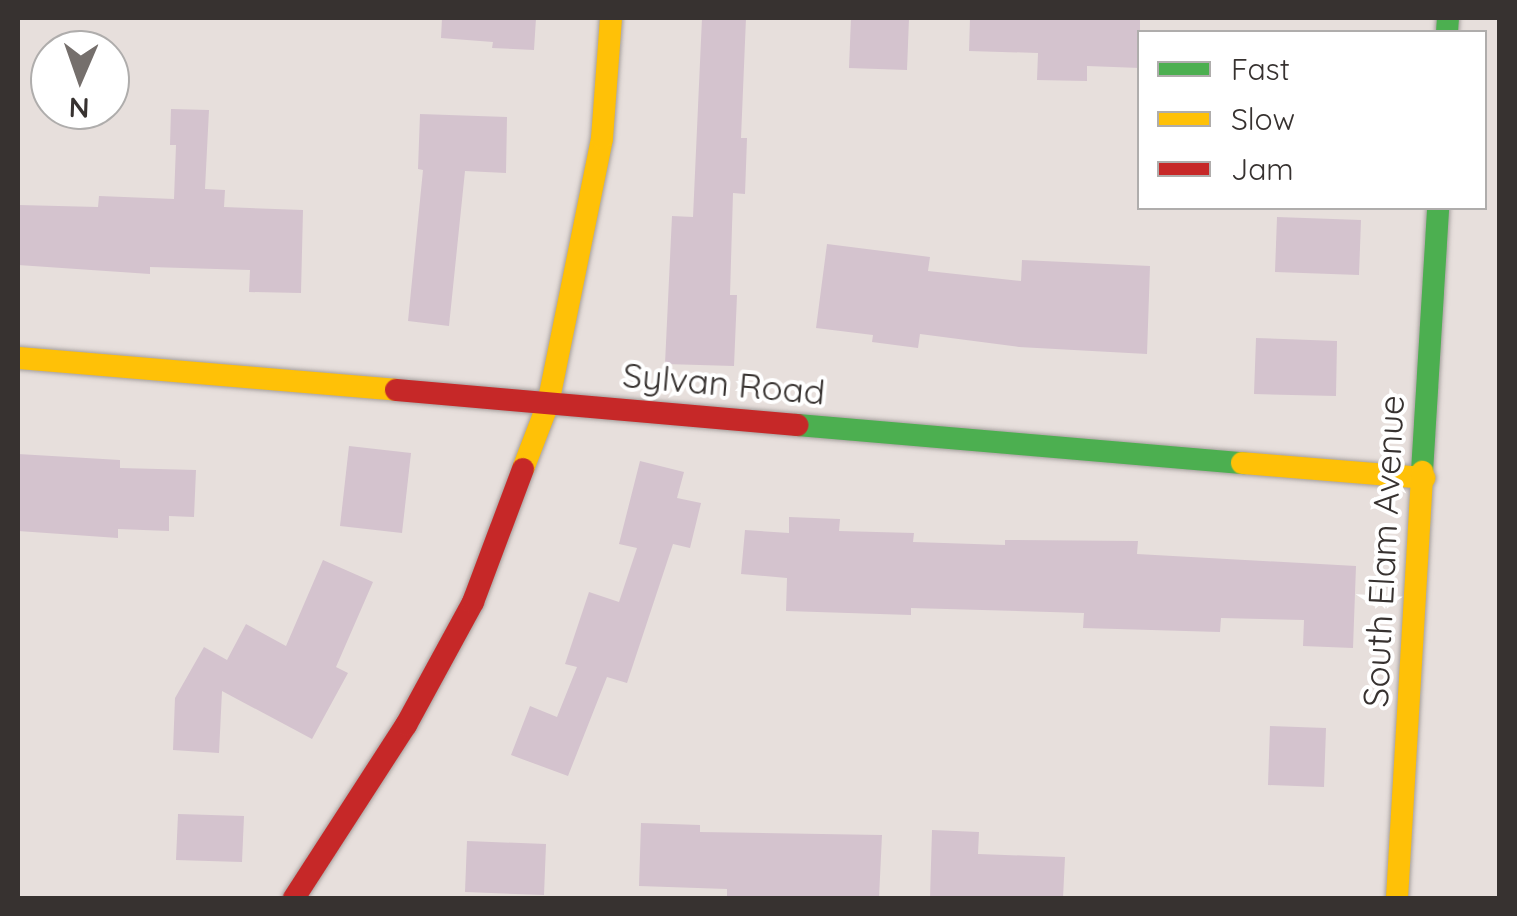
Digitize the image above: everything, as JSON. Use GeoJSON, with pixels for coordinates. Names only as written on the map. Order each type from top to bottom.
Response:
{"type":"FeatureCollection","features":[{"type":"Feature","properties":{"kind":"street"},"geometry":{"type":"LineString","coordinates":[[294,898],[406,725],[472,602],[548,404],[602,138],[611,18]]}},
{"type":"Feature","properties":{"kind":"street","name":"South Elam Avenue"},"geometry":{"type":"LineString","coordinates":[[1397,898],[1438,210]]}},
{"type":"Feature","properties":{"kind":"street","name":"Sylvan Road"},"geometry":{"type":"LineString","coordinates":[[18,358],[1424,478]]}},
{"type":"Feature","properties":{"kind":"building"},"geometry":{"type":"Polygon","coordinates":[[[442,18],[536,18],[534,50],[492,48],[493,42],[441,38],[442,18]]]}},
{"type":"Feature","properties":{"kind":"building"},"geometry":{"type":"Polygon","coordinates":[[[702,18],[746,18],[741,138],[747,138],[745,194],[733,193],[730,295],[737,295],[734,366],[665,364],[672,216],[693,217],[702,18]]]}},
{"type":"Feature","properties":{"kind":"building"},"geometry":{"type":"Polygon","coordinates":[[[851,18],[909,18],[907,70],[849,68],[851,18]]]}},
{"type":"Feature","properties":{"kind":"building"},"geometry":{"type":"Polygon","coordinates":[[[970,18],[1140,18],[1137,68],[1087,66],[1087,81],[1037,80],[1038,53],[969,51],[970,18]]]}},
{"type":"Feature","properties":{"kind":"building"},"geometry":{"type":"Polygon","coordinates":[[[171,109],[209,110],[205,189],[225,190],[224,207],[303,210],[301,293],[249,292],[250,270],[150,267],[150,274],[18,265],[19,205],[98,207],[99,196],[174,199],[176,145],[170,145],[171,109]]]}},
{"type":"Feature","properties":{"kind":"building"},"geometry":{"type":"Polygon","coordinates":[[[420,114],[507,117],[506,173],[465,171],[449,326],[408,321],[423,170],[418,169],[420,114]]]}},
{"type":"Feature","properties":{"kind":"building"},"geometry":{"type":"Polygon","coordinates":[[[1277,217],[1361,220],[1359,275],[1275,272],[1277,217]]]}},
{"type":"Feature","properties":{"kind":"building"},"geometry":{"type":"Polygon","coordinates":[[[827,244],[930,257],[928,271],[1021,281],[1022,260],[1150,266],[1147,354],[1019,347],[920,334],[918,348],[872,342],[873,335],[816,328],[827,244]]]}},
{"type":"Feature","properties":{"kind":"building"},"geometry":{"type":"Polygon","coordinates":[[[1256,338],[1337,341],[1336,396],[1254,394],[1256,338]]]}},
{"type":"Feature","properties":{"kind":"building"},"geometry":{"type":"Polygon","coordinates":[[[349,446],[411,453],[402,533],[340,526],[349,446]]]}},
{"type":"Feature","properties":{"kind":"building"},"geometry":{"type":"Polygon","coordinates":[[[18,454],[120,460],[120,468],[196,470],[194,517],[169,516],[169,531],[118,529],[118,538],[18,531],[18,454]]]}},
{"type":"Feature","properties":{"kind":"building"},"geometry":{"type":"Polygon","coordinates":[[[640,461],[684,472],[677,498],[701,503],[690,548],[673,544],[627,683],[607,677],[568,776],[511,755],[530,706],[557,717],[577,667],[565,664],[589,592],[619,602],[637,548],[619,544],[640,461]]]}},
{"type":"Feature","properties":{"kind":"building"},"geometry":{"type":"Polygon","coordinates":[[[789,517],[840,519],[839,531],[914,533],[913,542],[1005,545],[1005,540],[1138,541],[1137,554],[1356,566],[1353,648],[1303,646],[1304,620],[1221,618],[1220,632],[1083,628],[1084,613],[911,608],[911,615],[786,611],[787,578],[741,574],[745,530],[789,533],[789,517]]]}},
{"type":"Feature","properties":{"kind":"building"},"geometry":{"type":"Polygon","coordinates":[[[323,560],[373,582],[336,667],[348,673],[312,739],[222,691],[219,753],[173,750],[175,698],[204,647],[227,660],[246,624],[286,646],[323,560]]]}},
{"type":"Feature","properties":{"kind":"building"},"geometry":{"type":"Polygon","coordinates":[[[1270,726],[1326,728],[1324,787],[1268,785],[1270,726]]]}},
{"type":"Feature","properties":{"kind":"building"},"geometry":{"type":"Polygon","coordinates":[[[178,814],[244,816],[242,862],[176,860],[178,814]]]}},
{"type":"Feature","properties":{"kind":"building"},"geometry":{"type":"Polygon","coordinates":[[[641,823],[700,825],[700,832],[882,835],[879,898],[727,898],[727,889],[639,886],[641,823]]]}},
{"type":"Feature","properties":{"kind":"building"},"geometry":{"type":"Polygon","coordinates":[[[932,830],[979,832],[978,854],[1065,857],[1063,898],[930,898],[932,830]]]}},
{"type":"Feature","properties":{"kind":"building"},"geometry":{"type":"Polygon","coordinates":[[[467,841],[546,844],[544,895],[465,892],[467,841]]]}},
{"type":"Feature","properties":{"kind":"traffic: fast"},"geometry":{"type":"LineString","coordinates":[[1447,30],[1448,18]]}},
{"type":"Feature","properties":{"kind":"traffic: fast"},"geometry":{"type":"LineString","coordinates":[[1422,472],[1438,210]]}},
{"type":"Feature","properties":{"kind":"traffic: fast"},"geometry":{"type":"LineString","coordinates":[[797,425],[1242,463]]}},
{"type":"Feature","properties":{"kind":"traffic: slow"},"geometry":{"type":"LineString","coordinates":[[523,469],[548,404],[602,138],[611,18]]}},
{"type":"Feature","properties":{"kind":"traffic: slow"},"geometry":{"type":"LineString","coordinates":[[18,358],[396,390]]}},
{"type":"Feature","properties":{"kind":"traffic: slow"},"geometry":{"type":"LineString","coordinates":[[1242,463],[1424,478]]}},
{"type":"Feature","properties":{"kind":"traffic: slow"},"geometry":{"type":"LineString","coordinates":[[1397,898],[1422,472]]}},
{"type":"Feature","properties":{"kind":"traffic: jam"},"geometry":{"type":"LineString","coordinates":[[396,390],[797,425]]}},
{"type":"Feature","properties":{"kind":"traffic: jam"},"geometry":{"type":"LineString","coordinates":[[294,898],[406,725],[473,602],[523,469]]}}]}
